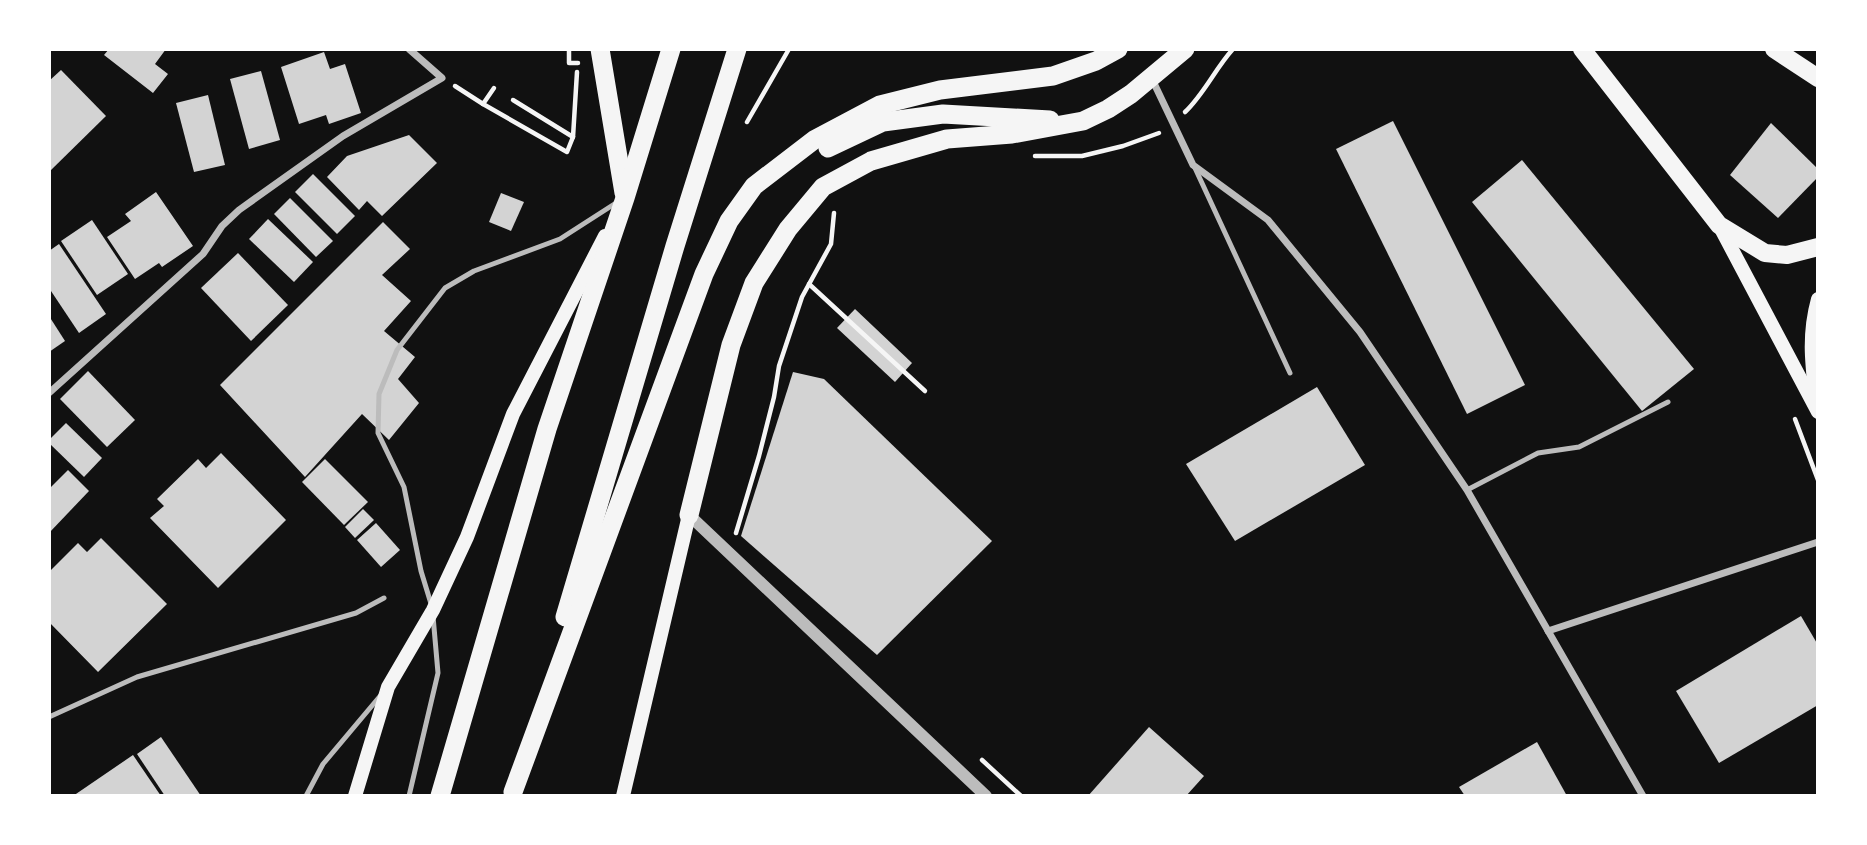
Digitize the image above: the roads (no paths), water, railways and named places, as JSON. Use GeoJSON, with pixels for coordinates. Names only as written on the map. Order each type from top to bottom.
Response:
{"type":"FeatureCollection","features":[{"type":"Feature","properties":{"kind":"highway"},"geometry":{"type":"LineString","coordinates":[[600,49],[625,198]]}},
{"type":"Feature","properties":{"kind":"highway"},"geometry":{"type":"LineString","coordinates":[[440,796],[547,429],[625,198],[671,49]]}},
{"type":"Feature","properties":{"kind":"highway"},"geometry":{"type":"LineString","coordinates":[[512,794],[675,246],[737,49]]}},
{"type":"Feature","properties":{"kind":"highway"},"geometry":{"type":"LineString","coordinates":[[512,794],[704,274],[729,222],[754,186],[825,134],[880,105],[940,90],[1053,76],[1096,61],[1118,49]]}},
{"type":"Feature","properties":{"kind":"highway"},"geometry":{"type":"LineString","coordinates":[[689,515],[731,345],[754,282],[788,229],[823,187],[872,160],[947,139],[1012,134],[1083,121],[1108,109],[1152,79],[1185,49]]}},
{"type":"Feature","properties":{"kind":"highway"},"geometry":{"type":"LineString","coordinates":[[704,274],[745,210],[807,159],[883,121],[943,114],[1083,121]]}},
{"type":"Feature","properties":{"kind":"main road"},"geometry":{"type":"LineString","coordinates":[[1582,49],[1719,225],[1817,410]]}},
{"type":"Feature","properties":{"kind":"main road"},"geometry":{"type":"LineString","coordinates":[[1774,49],[1818,78]]}},
{"type":"Feature","properties":{"kind":"main road"},"geometry":{"type":"LineString","coordinates":[[355,796],[388,687],[433,610],[467,537],[513,414],[625,198]]}},
{"type":"Feature","properties":{"kind":"main road"},"geometry":{"type":"LineString","coordinates":[[1719,225],[1765,253],[1787,255],[1818,247]]}},
{"type":"Feature","properties":{"kind":"main road"},"geometry":{"type":"LineString","coordinates":[[1817,410],[1811,360],[1818,299]]}},
{"type":"Feature","properties":{"kind":"main road"},"geometry":{"type":"LineString","coordinates":[[623,796],[689,515]]}},
{"type":"Feature","properties":{"kind":"street"},"geometry":{"type":"LineString","coordinates":[[49,393],[203,254],[222,226],[239,210],[343,136],[442,78],[410,49]]}},
{"type":"Feature","properties":{"kind":"street"},"geometry":{"type":"LineString","coordinates":[[1774,49],[1818,69]]}},
{"type":"Feature","properties":{"kind":"street"},"geometry":{"type":"LineString","coordinates":[[1152,79],[1194,165],[1268,220],[1360,332],[1467,490],[1643,796]]}},
{"type":"Feature","properties":{"kind":"street"},"geometry":{"type":"LineString","coordinates":[[689,515],[982,795]]}},
{"type":"Feature","properties":{"kind":"street"},"geometry":{"type":"LineString","coordinates":[[1548,631],[1818,542]]}},
{"type":"Feature","properties":{"kind":"lane"},"geometry":{"type":"LineString","coordinates":[[1194,165],[1290,373]]}},
{"type":"Feature","properties":{"kind":"lane"},"geometry":{"type":"LineString","coordinates":[[409,796],[438,673],[433,610],[421,571],[404,486],[378,433],[379,394],[397,350],[445,288],[474,271],[560,239],[625,198]]}},
{"type":"Feature","properties":{"kind":"lane"},"geometry":{"type":"LineString","coordinates":[[1467,490],[1538,453],[1579,447],[1668,402]]}},
{"type":"Feature","properties":{"kind":"lane"},"geometry":{"type":"LineString","coordinates":[[49,718],[136,677],[356,613],[384,598]]}},
{"type":"Feature","properties":{"kind":"lane"},"geometry":{"type":"LineString","coordinates":[[306,796],[323,764],[388,687]]}}]}
